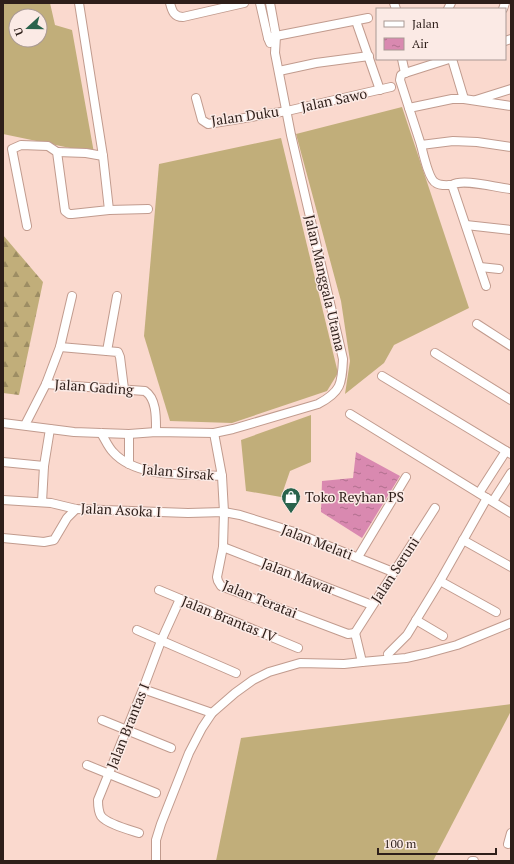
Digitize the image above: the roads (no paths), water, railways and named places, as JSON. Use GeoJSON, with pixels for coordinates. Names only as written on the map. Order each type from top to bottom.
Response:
{"type":"FeatureCollection","features":[{"type":"Feature","properties":{"kind":"street"},"geometry":{"type":"LineString","coordinates":[[78,3],[103,156],[109,210]]}},
{"type":"Feature","properties":{"kind":"street"},"geometry":{"type":"LineString","coordinates":[[170,3],[173,14],[178,17],[244,3]]}},
{"type":"Feature","properties":{"kind":"street"},"geometry":{"type":"LineString","coordinates":[[260,3],[268,38],[275,53]]}},
{"type":"Feature","properties":{"kind":"street","name":"Jalan Manggala Utama"},"geometry":{"type":"LineString","coordinates":[[3,423],[101,433],[129,434],[156,432],[214,432],[234,429],[318,404],[330,398],[340,384],[343,359],[340,339],[313,233],[287,111],[275,53],[276,36],[270,3]]}},
{"type":"Feature","properties":{"kind":"street"},"geometry":{"type":"LineString","coordinates":[[268,38],[368,18]]}},
{"type":"Feature","properties":{"kind":"street"},"geometry":{"type":"LineString","coordinates":[[356,21],[380,90]]}},
{"type":"Feature","properties":{"kind":"street"},"geometry":{"type":"LineString","coordinates":[[279,71],[316,63],[369,56]]}},
{"type":"Feature","properties":{"kind":"street"},"geometry":{"type":"LineString","coordinates":[[402,60],[405,73]]}},
{"type":"Feature","properties":{"kind":"street"},"geometry":{"type":"LineString","coordinates":[[448,60],[405,73],[401,75],[400,80],[431,176],[434,182],[441,185],[452,186],[458,183],[511,189]]}},
{"type":"Feature","properties":{"kind":"street"},"geometry":{"type":"LineString","coordinates":[[451,60],[464,99]]}},
{"type":"Feature","properties":{"kind":"street","name":"Jalan Sawo"},"geometry":{"type":"LineString","coordinates":[[287,111],[391,87]]}},
{"type":"Feature","properties":{"kind":"street"},"geometry":{"type":"LineString","coordinates":[[475,100],[511,89]]}},
{"type":"Feature","properties":{"kind":"street","name":"Jalan Duku"},"geometry":{"type":"LineString","coordinates":[[196,98],[202,120],[208,124],[287,111]]}},
{"type":"Feature","properties":{"kind":"street"},"geometry":{"type":"LineString","coordinates":[[409,108],[452,99],[475,100],[511,106]]}},
{"type":"Feature","properties":{"kind":"street"},"geometry":{"type":"LineString","coordinates":[[421,145],[453,141],[477,142],[511,147]]}},
{"type":"Feature","properties":{"kind":"street"},"geometry":{"type":"LineString","coordinates":[[27,226],[12,149],[21,145],[48,146],[57,152],[86,153],[103,156]]}},
{"type":"Feature","properties":{"kind":"street"},"geometry":{"type":"LineString","coordinates":[[57,152],[65,210],[67,213],[72,214],[109,210],[148,209]]}},
{"type":"Feature","properties":{"kind":"street"},"geometry":{"type":"LineString","coordinates":[[452,186],[486,286]]}},
{"type":"Feature","properties":{"kind":"street"},"geometry":{"type":"LineString","coordinates":[[466,225],[511,230]]}},
{"type":"Feature","properties":{"kind":"street"},"geometry":{"type":"LineString","coordinates":[[480,267],[499,269]]}},
{"type":"Feature","properties":{"kind":"street"},"geometry":{"type":"LineString","coordinates":[[25,425],[46,384],[60,347],[72,296]]}},
{"type":"Feature","properties":{"kind":"street"},"geometry":{"type":"LineString","coordinates":[[108,351],[117,296]]}},
{"type":"Feature","properties":{"kind":"street"},"geometry":{"type":"LineString","coordinates":[[478,324],[511,346]]}},
{"type":"Feature","properties":{"kind":"street"},"geometry":{"type":"LineString","coordinates":[[60,347],[118,352],[120,354],[124,389]]}},
{"type":"Feature","properties":{"kind":"street"},"geometry":{"type":"LineString","coordinates":[[435,353],[511,400]]}},
{"type":"Feature","properties":{"kind":"street"},"geometry":{"type":"LineString","coordinates":[[382,376],[508,453],[479,493]]}},
{"type":"Feature","properties":{"kind":"street","name":"Jalan Gading"},"geometry":{"type":"LineString","coordinates":[[46,384],[140,390],[149,394],[153,402],[156,414],[156,432]]}},
{"type":"Feature","properties":{"kind":"street"},"geometry":{"type":"LineString","coordinates":[[350,414],[511,513]]}},
{"type":"Feature","properties":{"kind":"street"},"geometry":{"type":"LineString","coordinates":[[42,502],[44,466],[50,429]]}},
{"type":"Feature","properties":{"kind":"street","name":"Jalan Teratai"},"geometry":{"type":"LineString","coordinates":[[214,432],[222,476],[224,512],[224,547],[217,577],[221,586],[348,634],[354,633]]}},
{"type":"Feature","properties":{"kind":"street","name":"Jalan Sirsak"},"geometry":{"type":"LineString","coordinates":[[101,433],[112,452],[137,468],[148,471],[222,476]]}},
{"type":"Feature","properties":{"kind":"street"},"geometry":{"type":"LineString","coordinates":[[129,434],[129,464]]}},
{"type":"Feature","properties":{"kind":"street"},"geometry":{"type":"LineString","coordinates":[[3,462],[44,466]]}},
{"type":"Feature","properties":{"kind":"street"},"geometry":{"type":"LineString","coordinates":[[388,654],[403,640],[440,581],[463,540],[490,500],[511,473]]}},
{"type":"Feature","properties":{"kind":"street"},"geometry":{"type":"LineString","coordinates":[[358,558],[406,477]]}},
{"type":"Feature","properties":{"kind":"street","name":"Jalan Asoka I"},"geometry":{"type":"LineString","coordinates":[[3,500],[42,502],[76,509],[188,513],[224,512],[240,515]]}},
{"type":"Feature","properties":{"kind":"street","name":"Jalan Seruni"},"geometry":{"type":"LineString","coordinates":[[354,633],[436,508]]}},
{"type":"Feature","properties":{"kind":"street"},"geometry":{"type":"LineString","coordinates":[[3,538],[44,542],[54,540],[67,518],[76,509]]}},
{"type":"Feature","properties":{"kind":"street","name":"Jalan Melati"},"geometry":{"type":"LineString","coordinates":[[240,515],[291,531],[393,572]]}},
{"type":"Feature","properties":{"kind":"street"},"geometry":{"type":"LineString","coordinates":[[463,540],[511,567]]}},
{"type":"Feature","properties":{"kind":"street","name":"Jalan Mawar"},"geometry":{"type":"LineString","coordinates":[[224,547],[372,605]]}},
{"type":"Feature","properties":{"kind":"street"},"geometry":{"type":"LineString","coordinates":[[440,581],[496,612]]}},
{"type":"Feature","properties":{"kind":"street","name":"Jalan Brantas IV"},"geometry":{"type":"LineString","coordinates":[[159,590],[298,648]]}},
{"type":"Feature","properties":{"kind":"street","name":"Jalan Brantas I"},"geometry":{"type":"LineString","coordinates":[[139,833],[108,821],[102,817],[98,806],[98,800],[161,642],[180,599]]}},
{"type":"Feature","properties":{"kind":"street"},"geometry":{"type":"LineString","coordinates":[[416,620],[443,636]]}},
{"type":"Feature","properties":{"kind":"street"},"geometry":{"type":"LineString","coordinates":[[156,861],[156,840],[189,753],[202,728],[212,713],[253,680],[269,672],[300,663],[344,664],[406,658],[457,646],[511,623]]}},
{"type":"Feature","properties":{"kind":"street"},"geometry":{"type":"LineString","coordinates":[[137,630],[161,642],[236,673]]}},
{"type":"Feature","properties":{"kind":"street"},"geometry":{"type":"LineString","coordinates":[[354,633],[362,662]]}},
{"type":"Feature","properties":{"kind":"street"},"geometry":{"type":"LineString","coordinates":[[143,689],[212,713]]}},
{"type":"Feature","properties":{"kind":"street"},"geometry":{"type":"LineString","coordinates":[[102,720],[171,748]]}},
{"type":"Feature","properties":{"kind":"street"},"geometry":{"type":"LineString","coordinates":[[87,765],[156,793]]}},
{"type":"Feature","properties":{"kind":"street"},"geometry":{"type":"LineString","coordinates":[[508,844],[511,833]]}},
{"type":"Feature","properties":{"kind":"water"},"geometry":{"type":"Polygon","coordinates":[[[356,452],[400,476],[362,538],[321,512],[322,481],[353,478],[356,452]]]}},
{"type":"Feature","properties":{"kind":"place","name":"Toko Reyhan PS"},"geometry":{"type":"Point","coordinates":[291,514]}}]}
